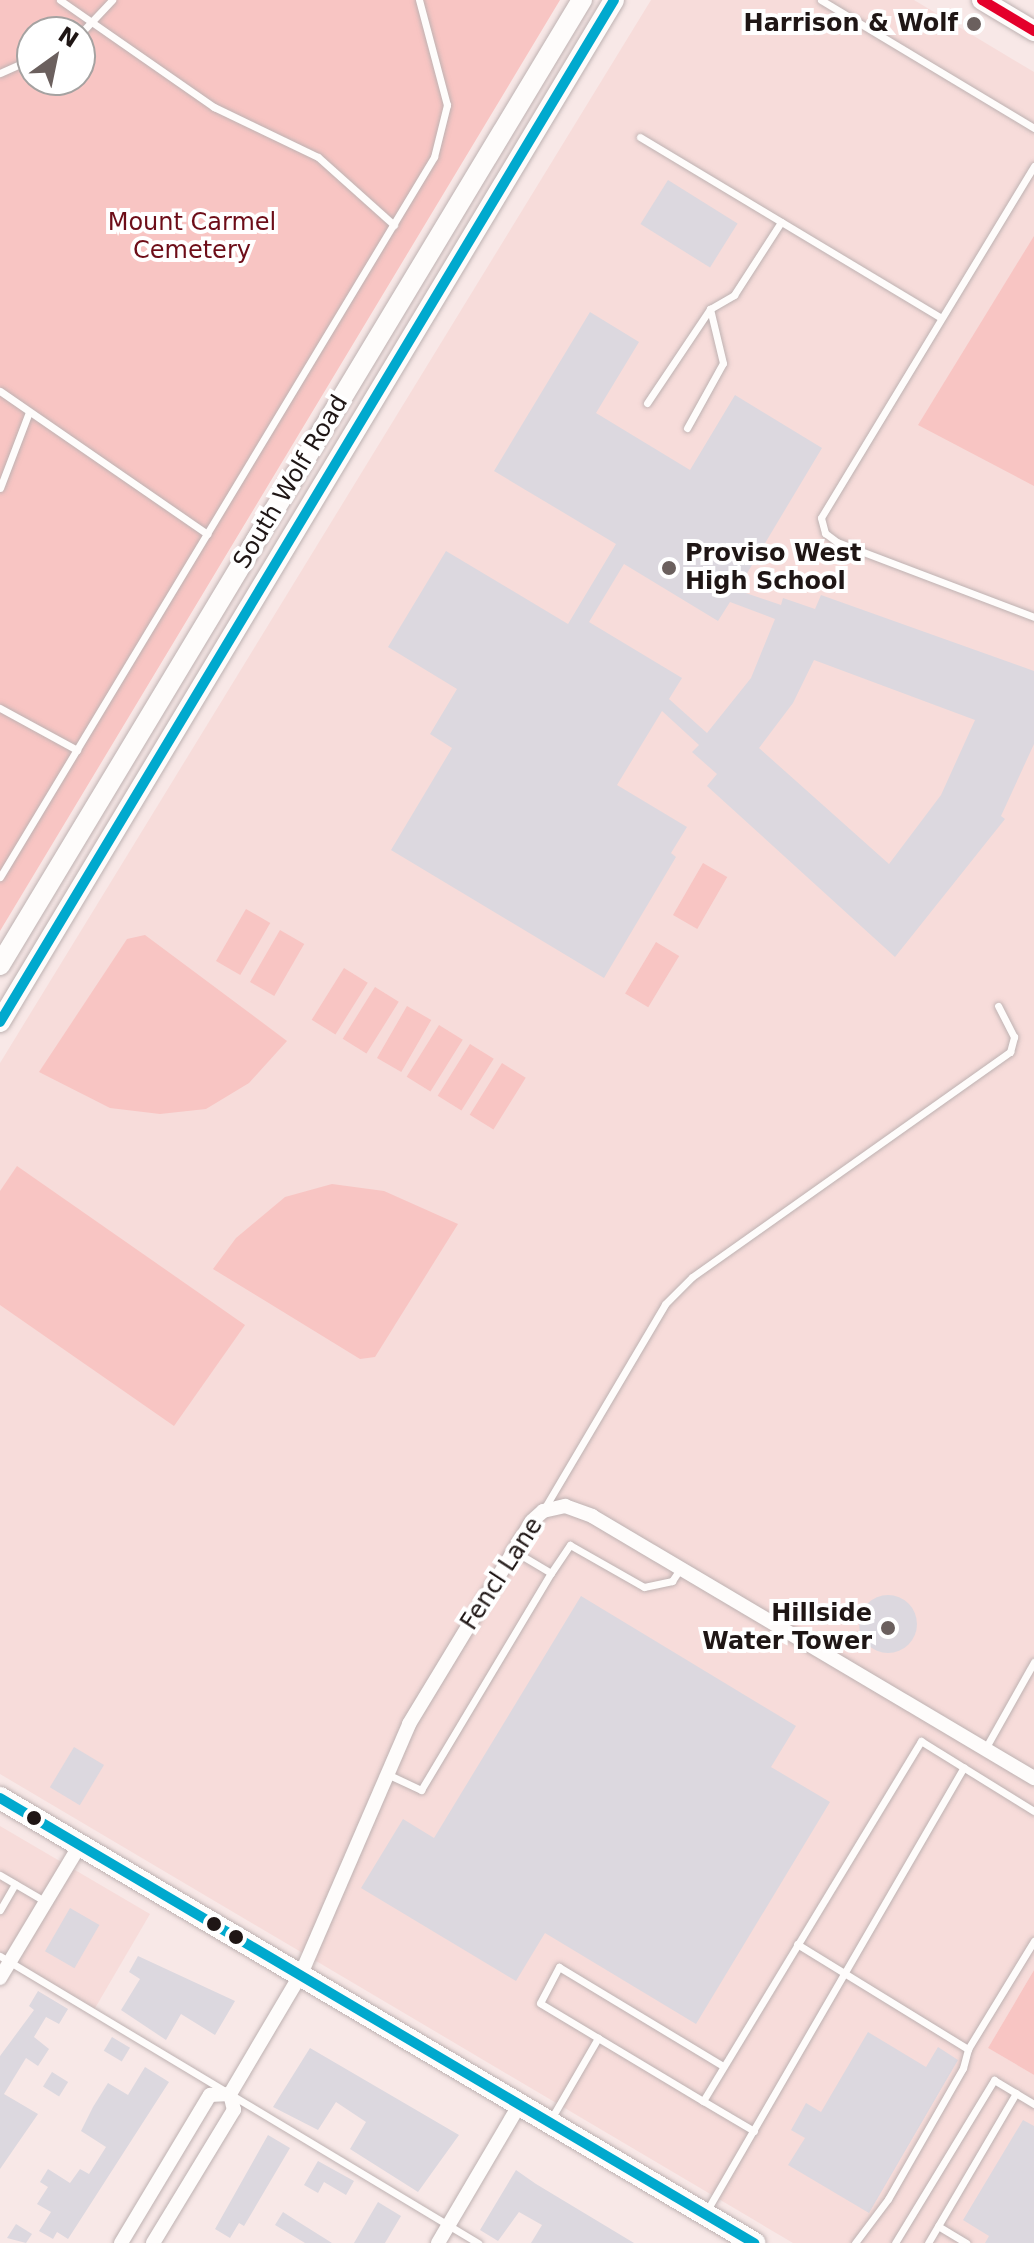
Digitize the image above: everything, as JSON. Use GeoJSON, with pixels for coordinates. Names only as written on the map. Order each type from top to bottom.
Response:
{"type":"FeatureCollection","features":[{"type":"Feature","properties":{"kind":"main road","name":"South Wolf Road"},"geometry":{"type":"LineString","coordinates":[[0,965],[582,0]]}},
{"type":"Feature","properties":{"kind":"main road","name":"South Wolf Road"},"geometry":{"type":"LineString","coordinates":[[0,1022],[614,0]]}},
{"type":"Feature","properties":{"kind":"main road"},"geometry":{"type":"LineString","coordinates":[[982,0],[1034,31]]}},
{"type":"Feature","properties":{"kind":"main road"},"geometry":{"type":"LineString","coordinates":[[0,1798],[705,2213],[739,2239]]}},
{"type":"Feature","properties":{"kind":"street","name":"Fencl Lane"},"geometry":{"type":"LineString","coordinates":[[230,2094],[301,1974],[409,1724],[514,1551],[543,1511],[565,1506],[579,1509],[1034,1778]]}},
{"type":"Feature","properties":{"kind":"street"},"geometry":{"type":"LineString","coordinates":[[0,1978],[5,1959],[46,1902],[80,1845]]}},
{"type":"Feature","properties":{"kind":"street"},"geometry":{"type":"LineString","coordinates":[[121,2243],[210,2095],[230,2094],[234,2110],[153,2243]]}},
{"type":"Feature","properties":{"kind":"street"},"geometry":{"type":"LineString","coordinates":[[438,2243],[520,2104]]}},
{"type":"Feature","properties":{"kind":"lane"},"geometry":{"type":"LineString","coordinates":[[60,0],[83,16]]}},
{"type":"Feature","properties":{"kind":"lane"},"geometry":{"type":"LineString","coordinates":[[96,19],[112,0]]}},
{"type":"Feature","properties":{"kind":"lane"},"geometry":{"type":"LineString","coordinates":[[0,877],[434,157],[446,122],[443,79],[419,0]]}},
{"type":"Feature","properties":{"kind":"lane"},"geometry":{"type":"LineString","coordinates":[[821,0],[1034,128]]}},
{"type":"Feature","properties":{"kind":"lane"},"geometry":{"type":"LineString","coordinates":[[96,25],[214,107],[318,157],[394,225]]}},
{"type":"Feature","properties":{"kind":"lane"},"geometry":{"type":"LineString","coordinates":[[640,137],[941,318]]}},
{"type":"Feature","properties":{"kind":"lane"},"geometry":{"type":"LineString","coordinates":[[1034,166],[824,509],[822,526],[837,542],[1034,617]]}},
{"type":"Feature","properties":{"kind":"lane"},"geometry":{"type":"LineString","coordinates":[[647,403],[710,309],[734,295],[781,222]]}},
{"type":"Feature","properties":{"kind":"lane"},"geometry":{"type":"LineString","coordinates":[[687,428],[723,363],[710,309]]}},
{"type":"Feature","properties":{"kind":"lane"},"geometry":{"type":"LineString","coordinates":[[0,391],[207,534]]}},
{"type":"Feature","properties":{"kind":"lane"},"geometry":{"type":"LineString","coordinates":[[0,488],[29,412]]}},
{"type":"Feature","properties":{"kind":"lane"},"geometry":{"type":"LineString","coordinates":[[0,708],[77,750]]}},
{"type":"Feature","properties":{"kind":"lane"},"geometry":{"type":"LineString","coordinates":[[543,1511],[665,1304],[692,1277],[1010,1052],[1014,1037],[998,1006]]}},
{"type":"Feature","properties":{"kind":"lane"},"geometry":{"type":"LineString","coordinates":[[386,1774],[421,1790],[570,1545],[644,1587],[672,1581],[680,1568]]}},
{"type":"Feature","properties":{"kind":"lane"},"geometry":{"type":"LineString","coordinates":[[514,1551],[551,1573]]}},
{"type":"Feature","properties":{"kind":"lane"},"geometry":{"type":"LineString","coordinates":[[985,1749],[1034,1662]]}},
{"type":"Feature","properties":{"kind":"lane"},"geometry":{"type":"LineString","coordinates":[[703,2101],[921,1741],[1034,1811]]}},
{"type":"Feature","properties":{"kind":"lane"},"geometry":{"type":"LineString","coordinates":[[705,2213],[964,1767]]}},
{"type":"Feature","properties":{"kind":"lane"},"geometry":{"type":"LineString","coordinates":[[0,1875],[46,1902]]}},
{"type":"Feature","properties":{"kind":"lane"},"geometry":{"type":"LineString","coordinates":[[0,1910],[15,1884]]}},
{"type":"Feature","properties":{"kind":"lane"},"geometry":{"type":"LineString","coordinates":[[855,2243],[888,2199],[963,2068],[968,2049],[1034,1941]]}},
{"type":"Feature","properties":{"kind":"lane"},"geometry":{"type":"LineString","coordinates":[[797,1944],[968,2049]]}},
{"type":"Feature","properties":{"kind":"lane"},"geometry":{"type":"LineString","coordinates":[[5,1959],[478,2243]]}},
{"type":"Feature","properties":{"kind":"lane"},"geometry":{"type":"LineString","coordinates":[[723,2066],[559,1967],[540,2003],[754,2131]]}},
{"type":"Feature","properties":{"kind":"lane"},"geometry":{"type":"LineString","coordinates":[[549,2121],[598,2038]]}},
{"type":"Feature","properties":{"kind":"lane"},"geometry":{"type":"LineString","coordinates":[[895,2243],[994,2080],[1034,2104]]}},
{"type":"Feature","properties":{"kind":"lane"},"geometry":{"type":"LineString","coordinates":[[928,2243],[1016,2093]]}},
{"type":"Feature","properties":{"kind":"lane"},"geometry":{"type":"LineString","coordinates":[[938,2226],[966,2243]]}},
{"type":"Feature","properties":{"kind":"shaded area","name":"Proviso West High School"},"geometry":{"type":"Polygon","coordinates":[[[651,0],[914,0],[1034,72],[1034,1970],[988,2048],[1034,2075],[1034,2243],[793,2243],[0,1774],[0,1063],[651,0]]]}},
{"type":"Feature","properties":{"kind":"shaded area"},"geometry":{"type":"Polygon","coordinates":[[[0,1826],[150,1914],[91,2015],[0,1961],[0,1826]]]}},
{"type":"Feature","properties":{"kind":"green space","name":"Mount Carmel Cemetery"},"geometry":{"type":"Polygon","coordinates":[[[0,0],[560,0],[0,931],[0,0]]]}},
{"type":"Feature","properties":{"kind":"green space"},"geometry":{"type":"Polygon","coordinates":[[[1034,236],[1034,486],[918,425],[1034,236]]]}},
{"type":"Feature","properties":{"kind":"green space"},"geometry":{"type":"Polygon","coordinates":[[[703,863],[727,877],[697,929],[673,915],[703,863]]]}},
{"type":"Feature","properties":{"kind":"green space"},"geometry":{"type":"Polygon","coordinates":[[[246,909],[270,923],[240,975],[216,961],[246,909]]]}},
{"type":"Feature","properties":{"kind":"green space"},"geometry":{"type":"Polygon","coordinates":[[[280,930],[304,944],[274,996],[250,982],[280,930]]]}},
{"type":"Feature","properties":{"kind":"green space"},"geometry":{"type":"Polygon","coordinates":[[[145,935],[287,1041],[249,1083],[206,1109],[160,1114],[110,1108],[39,1072],[127,939],[145,935]]]}},
{"type":"Feature","properties":{"kind":"green space"},"geometry":{"type":"Polygon","coordinates":[[[656,942],[679,956],[648,1007],[625,993],[656,942]]]}},
{"type":"Feature","properties":{"kind":"green space"},"geometry":{"type":"Polygon","coordinates":[[[344,968],[368,983],[335,1035],[312,1020],[344,968]]]}},
{"type":"Feature","properties":{"kind":"green space"},"geometry":{"type":"Polygon","coordinates":[[[375,987],[399,1002],[366,1054],[343,1039],[375,987]]]}},
{"type":"Feature","properties":{"kind":"green space"},"geometry":{"type":"Polygon","coordinates":[[[407,1006],[431,1020],[401,1072],[377,1058],[407,1006]]]}},
{"type":"Feature","properties":{"kind":"green space"},"geometry":{"type":"Polygon","coordinates":[[[439,1025],[463,1040],[430,1092],[407,1077],[439,1025]]]}},
{"type":"Feature","properties":{"kind":"green space"},"geometry":{"type":"Polygon","coordinates":[[[470,1044],[494,1059],[461,1111],[438,1096],[470,1044]]]}},
{"type":"Feature","properties":{"kind":"green space"},"geometry":{"type":"Polygon","coordinates":[[[502,1063],[526,1078],[493,1130],[470,1115],[502,1063]]]}},
{"type":"Feature","properties":{"kind":"green space"},"geometry":{"type":"Polygon","coordinates":[[[17,1166],[245,1325],[174,1426],[0,1305],[0,1191],[17,1166]]]}},
{"type":"Feature","properties":{"kind":"green space"},"geometry":{"type":"Polygon","coordinates":[[[332,1184],[384,1191],[458,1224],[375,1357],[360,1359],[213,1269],[236,1238],[285,1197],[332,1184]]]}},
{"type":"Feature","properties":{"kind":"green space"},"geometry":{"type":"Polygon","coordinates":[[[1034,1970],[1034,2075],[988,2048],[1034,1970]]]}},
{"type":"Feature","properties":{"kind":"building"},"geometry":{"type":"Polygon","coordinates":[[[668,180],[738,223],[710,268],[640,224],[668,180]]]}},
{"type":"Feature","properties":{"kind":"building","name":"Proviso West High School"},"geometry":{"type":"Polygon","coordinates":[[[590,312],[639,342],[596,413],[690,470],[735,395],[822,448],[737,590],[781,605],[783,598],[815,609],[821,595],[1034,671],[1034,744],[1001,816],[1005,819],[895,957],[707,786],[717,774],[692,752],[699,745],[662,711],[617,785],[687,827],[671,853],[676,857],[604,978],[391,850],[452,748],[430,734],[457,689],[388,647],[446,551],[568,624],[616,544],[494,471],[590,312]],[[624,564],[589,622],[682,678],[669,699],[707,733],[751,678],[775,619],[730,602],[718,621],[624,564]],[[814,660],[793,703],[759,748],[889,864],[941,795],[975,720],[814,660]]]}},
{"type":"Feature","properties":{"kind":"building","name":"Hillside Water Tower"},"geometry":{"type":"Polygon","coordinates":[[[888,1595],[909,1603],[917,1624],[909,1645],[888,1653],[867,1645],[859,1624],[867,1603],[888,1595]]]}},
{"type":"Feature","properties":{"kind":"building"},"geometry":{"type":"Polygon","coordinates":[[[581,1596],[796,1726],[771,1767],[830,1802],[696,2024],[545,1933],[516,1981],[361,1888],[403,1819],[434,1838],[581,1596]]]}},
{"type":"Feature","properties":{"kind":"building"},"geometry":{"type":"Polygon","coordinates":[[[74,1747],[104,1765],[80,1805],[50,1787],[74,1747]]]}},
{"type":"Feature","properties":{"kind":"building"},"geometry":{"type":"Polygon","coordinates":[[[70,1908],[99,1925],[74,1968],[45,1951],[70,1908]]]}},
{"type":"Feature","properties":{"kind":"building"},"geometry":{"type":"Polygon","coordinates":[[[138,1956],[235,2001],[215,2035],[181,2014],[166,2040],[121,2010],[140,1979],[129,1972],[138,1956]]]}},
{"type":"Feature","properties":{"kind":"building"},"geometry":{"type":"Polygon","coordinates":[[[38,1991],[68,2009],[59,2024],[46,2017],[34,2037],[49,2049],[38,2066],[26,2058],[4,2094],[38,2114],[0,2169],[0,2056],[34,2010],[29,2006],[38,1991]]]}},
{"type":"Feature","properties":{"kind":"building"},"geometry":{"type":"Polygon","coordinates":[[[868,2032],[926,2067],[938,2047],[958,2060],[869,2213],[788,2165],[805,2138],[791,2130],[806,2103],[821,2112],[868,2032]]]}},
{"type":"Feature","properties":{"kind":"building"},"geometry":{"type":"Polygon","coordinates":[[[112,2037],[130,2048],[122,2062],[104,2051],[112,2037]]]}},
{"type":"Feature","properties":{"kind":"building"},"geometry":{"type":"Polygon","coordinates":[[[310,2048],[459,2135],[418,2192],[350,2149],[366,2122],[336,2102],[318,2130],[273,2107],[310,2048]]]}},
{"type":"Feature","properties":{"kind":"building"},"geometry":{"type":"Polygon","coordinates":[[[145,2067],[169,2082],[68,2239],[57,2232],[53,2239],[39,2231],[51,2212],[37,2204],[48,2187],[40,2182],[48,2169],[70,2183],[80,2169],[89,2174],[106,2147],[81,2131],[93,2107],[108,2083],[128,2095],[145,2067]]]}},
{"type":"Feature","properties":{"kind":"building"},"geometry":{"type":"Polygon","coordinates":[[[52,2072],[68,2082],[59,2096],[43,2086],[52,2072]]]}},
{"type":"Feature","properties":{"kind":"building"},"geometry":{"type":"Polygon","coordinates":[[[1023,2120],[1034,2126],[1034,2243],[985,2243],[989,2236],[963,2220],[1023,2120]]]}},
{"type":"Feature","properties":{"kind":"building"},"geometry":{"type":"Polygon","coordinates":[[[268,2135],[290,2148],[244,2226],[239,2223],[230,2238],[215,2229],[268,2135]]]}},
{"type":"Feature","properties":{"kind":"building"},"geometry":{"type":"Polygon","coordinates":[[[318,2161],[354,2181],[346,2195],[324,2182],[318,2193],[304,2185],[318,2161]]]}},
{"type":"Feature","properties":{"kind":"building"},"geometry":{"type":"Polygon","coordinates":[[[516,2170],[634,2243],[531,2243],[542,2225],[519,2212],[498,2241],[480,2230],[516,2170]]]}},
{"type":"Feature","properties":{"kind":"building"},"geometry":{"type":"Polygon","coordinates":[[[378,2202],[401,2216],[385,2243],[354,2243],[378,2202]]]}},
{"type":"Feature","properties":{"kind":"building"},"geometry":{"type":"Polygon","coordinates":[[[283,2212],[332,2243],[305,2243],[275,2225],[283,2212]]]}},
{"type":"Feature","properties":{"kind":"building"},"geometry":{"type":"Polygon","coordinates":[[[16,2224],[32,2234],[26,2243],[7,2238],[16,2224]]]}},
{"type":"Feature","properties":{"kind":"transit line"},"geometry":{"type":"LineString","coordinates":[[0,1022],[614,0]]}},
{"type":"Feature","properties":{"kind":"transit line"},"geometry":{"type":"LineString","coordinates":[[982,0],[1034,31]]}},
{"type":"Feature","properties":{"kind":"transit line"},"geometry":{"type":"LineString","coordinates":[[0,1798],[754,2243]]}},
{"type":"Feature","properties":{"kind":"place","name":"Harrison & Wolf"},"geometry":{"type":"Point","coordinates":[974,24]}},
{"type":"Feature","properties":{"kind":"place","name":"Proviso West High School"},"geometry":{"type":"Point","coordinates":[669,568]}},
{"type":"Feature","properties":{"kind":"place","name":"Hillside Water Tower"},"geometry":{"type":"Point","coordinates":[888,1628]}}]}
